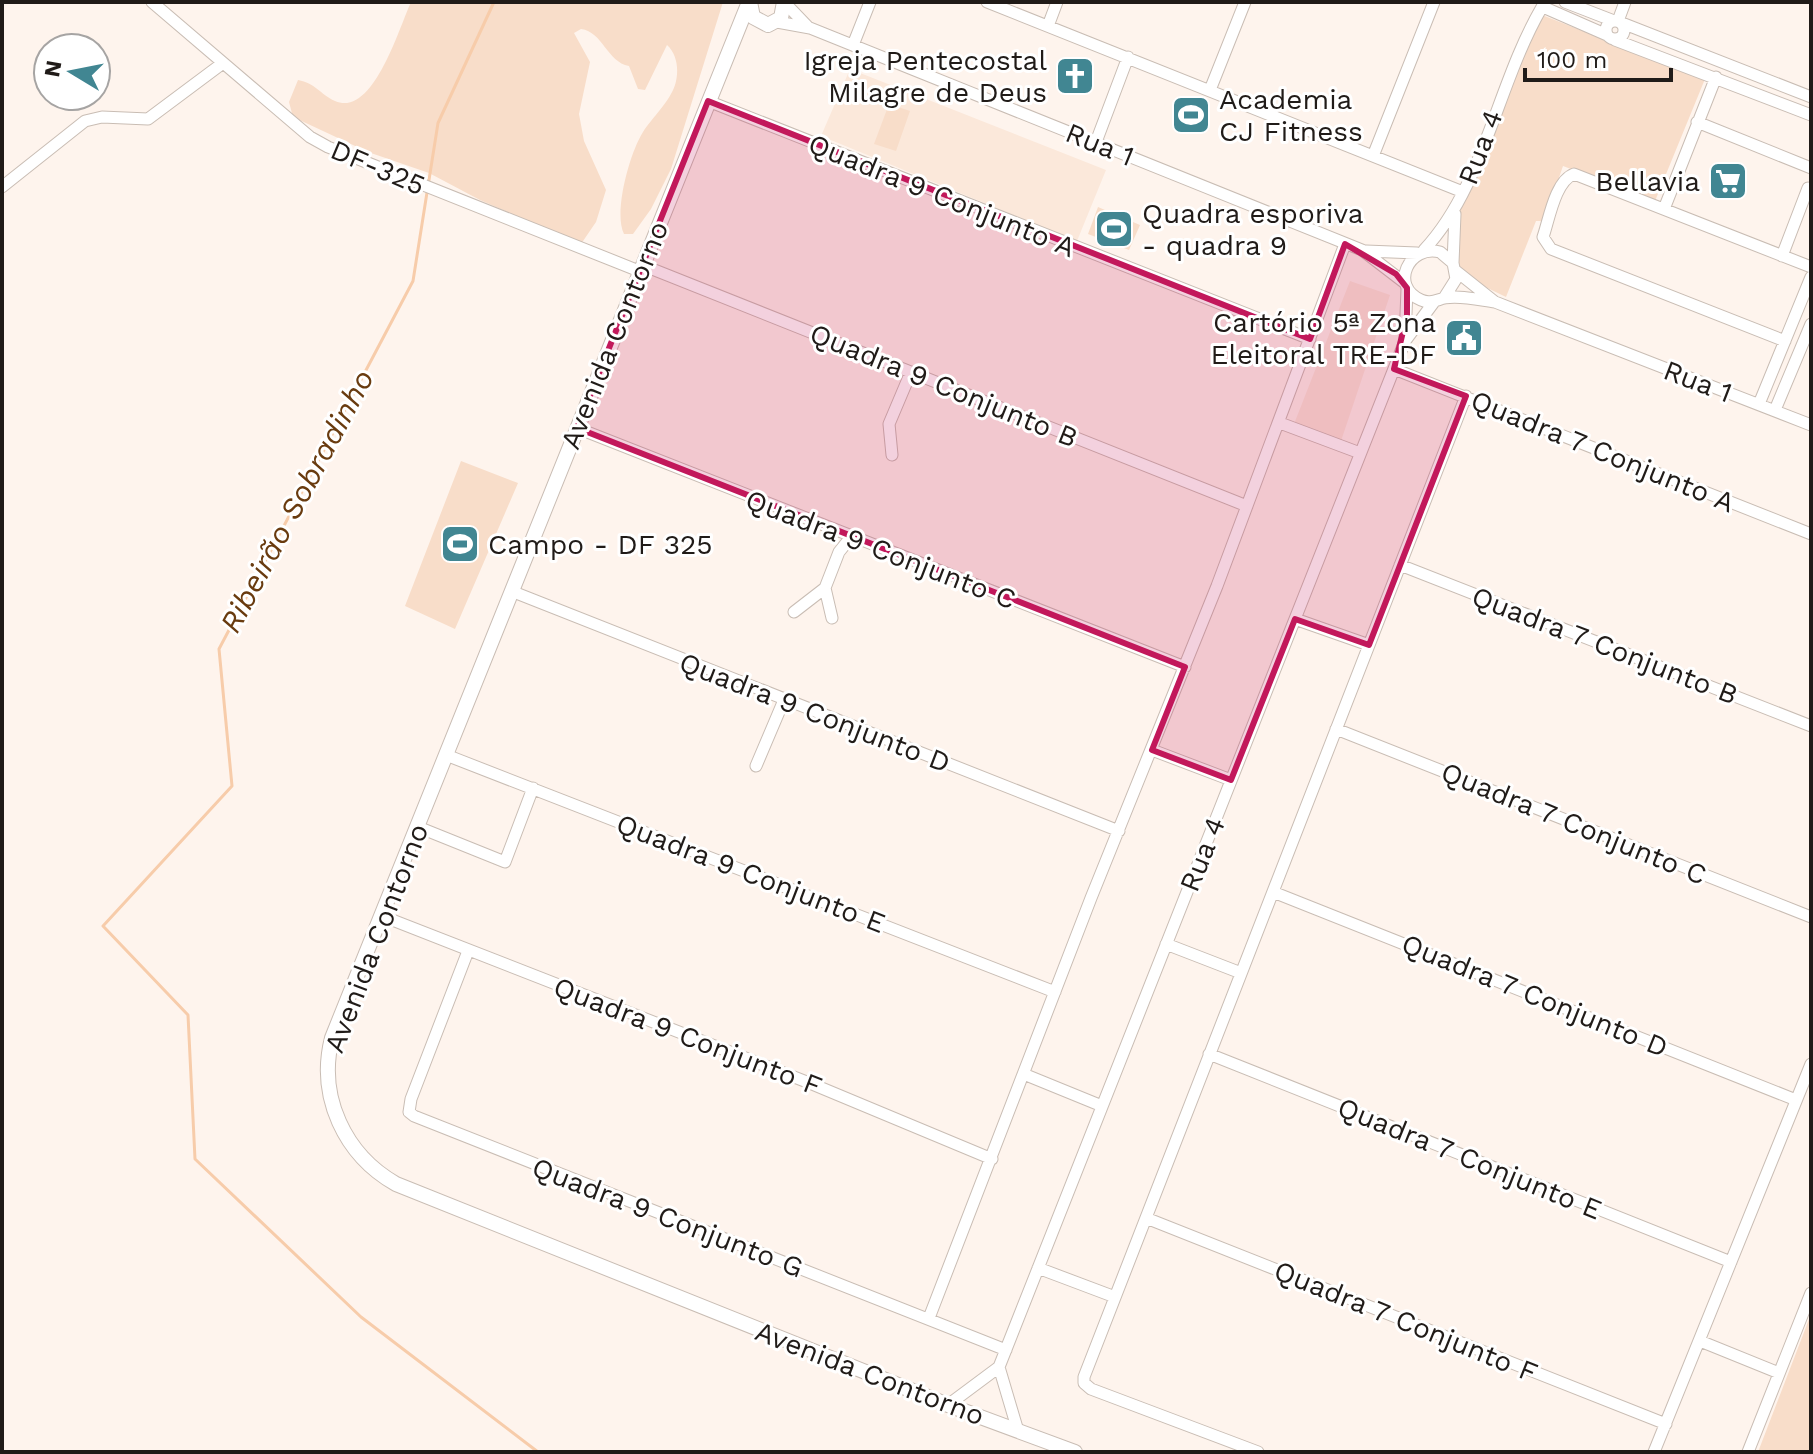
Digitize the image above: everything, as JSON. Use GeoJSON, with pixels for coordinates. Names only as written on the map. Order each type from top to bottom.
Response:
{"type":"FeatureCollection","features":[{"type":"Feature","properties":{"kind":"main road"},"geometry":{"type":"LineString","coordinates":[[750,2],[753,17],[770,23]]}},
{"type":"Feature","properties":{"kind":"main road","name":"Avenida Contorno"},"geometry":{"type":"LineString","coordinates":[[750,2],[640,268],[332,1038],[327,1074],[339,1123],[352,1146],[373,1169],[418,1194],[948,1405],[1075,1452]]}},
{"type":"Feature","properties":{"kind":"main road"},"geometry":{"type":"LineString","coordinates":[[732,43],[784,14],[785,2]]}},
{"type":"Feature","properties":{"kind":"street","name":"DF-325"},"geometry":{"type":"LineString","coordinates":[[152,2],[310,137],[347,157],[640,268]]}},
{"type":"Feature","properties":{"kind":"street","name":"Rua 1"},"geometry":{"type":"LineString","coordinates":[[785,2],[810,28]]}},
{"type":"Feature","properties":{"kind":"street"},"geometry":{"type":"LineString","coordinates":[[853,45],[870,2]]}},
{"type":"Feature","properties":{"kind":"street"},"geometry":{"type":"LineString","coordinates":[[987,2],[1463,192]]}},
{"type":"Feature","properties":{"kind":"street"},"geometry":{"type":"LineString","coordinates":[[1048,26],[1057,2]]}},
{"type":"Feature","properties":{"kind":"street"},"geometry":{"type":"LineString","coordinates":[[1210,90],[1245,2]]}},
{"type":"Feature","properties":{"kind":"street"},"geometry":{"type":"LineString","coordinates":[[1373,156],[1434,2]]}},
{"type":"Feature","properties":{"kind":"street"},"geometry":{"type":"LineString","coordinates":[[1565,2],[1811,97]]}},
{"type":"Feature","properties":{"kind":"street"},"geometry":{"type":"LineString","coordinates":[[1611,38],[1607,26],[1618,21],[1625,2]]}},
{"type":"Feature","properties":{"kind":"street"},"geometry":{"type":"LineString","coordinates":[[1540,4],[1611,38],[1811,115]]}},
{"type":"Feature","properties":{"kind":"street","name":"Rua 4"},"geometry":{"type":"LineString","coordinates":[[1455,213],[1540,4]]}},
{"type":"Feature","properties":{"kind":"street","name":"Rua 1"},"geometry":{"type":"LineString","coordinates":[[770,23],[810,28],[1362,250]]}},
{"type":"Feature","properties":{"kind":"street"},"geometry":{"type":"LineString","coordinates":[[1096,142],[1128,57]]}},
{"type":"Feature","properties":{"kind":"street"},"geometry":{"type":"LineString","coordinates":[[2,187],[85,121],[102,117],[148,119],[223,63]]}},
{"type":"Feature","properties":{"kind":"street"},"geometry":{"type":"LineString","coordinates":[[1664,209],[1716,77]]}},
{"type":"Feature","properties":{"kind":"street"},"geometry":{"type":"LineString","coordinates":[[1793,108],[1792,100],[1799,92]]}},
{"type":"Feature","properties":{"kind":"street","name":"Quadra 9 Conjunto A"},"geometry":{"type":"LineString","coordinates":[[708,101],[1310,339]]}},
{"type":"Feature","properties":{"kind":"street"},"geometry":{"type":"LineString","coordinates":[[1697,122],[1811,169],[1805,180],[1809,190],[1782,256]]}},
{"type":"Feature","properties":{"kind":"street"},"geometry":{"type":"LineString","coordinates":[[1785,341],[1551,249],[1543,237],[1563,181],[1574,174],[1811,267]]}},
{"type":"Feature","properties":{"kind":"street"},"geometry":{"type":"LineString","coordinates":[[1405,341],[1406,266],[1455,213]]}},
{"type":"Feature","properties":{"kind":"street"},"geometry":{"type":"LineString","coordinates":[[1405,341],[1454,286],[1455,213]]}},
{"type":"Feature","properties":{"kind":"street"},"geometry":{"type":"LineString","coordinates":[[929,1318],[1280,423],[1345,244]]}},
{"type":"Feature","properties":{"kind":"street"},"geometry":{"type":"LineString","coordinates":[[1362,250],[1440,252],[1495,302]]}},
{"type":"Feature","properties":{"kind":"street"},"geometry":{"type":"LineString","coordinates":[[1362,250],[1419,299],[1495,302]]}},
{"type":"Feature","properties":{"kind":"street","name":"Quadra 9 Conjunto B"},"geometry":{"type":"LineString","coordinates":[[640,268],[1247,506]]}},
{"type":"Feature","properties":{"kind":"street"},"geometry":{"type":"LineString","coordinates":[[1759,404],[1808,291],[1811,277]]}},
{"type":"Feature","properties":{"kind":"street","name":"Rua 1"},"geometry":{"type":"LineString","coordinates":[[1495,302],[1811,425]]}},
{"type":"Feature","properties":{"kind":"street"},"geometry":{"type":"LineString","coordinates":[[1775,410],[1789,377],[1806,349],[1811,324]]}},
{"type":"Feature","properties":{"kind":"street","name":"Rua 4"},"geometry":{"type":"LineString","coordinates":[[999,1367],[1405,341]]}},
{"type":"Feature","properties":{"kind":"street","name":"Quadra 7 Conjunto A"},"geometry":{"type":"LineString","coordinates":[[1394,369],[1811,534]]}},
{"type":"Feature","properties":{"kind":"street"},"geometry":{"type":"LineString","coordinates":[[1773,370],[1789,377]]}},
{"type":"Feature","properties":{"kind":"street"},"geometry":{"type":"LineString","coordinates":[[892,455],[889,424],[911,372]]}},
{"type":"Feature","properties":{"kind":"street"},"geometry":{"type":"LineString","coordinates":[[1258,1452],[1086,1385],[1084,1377],[1466,396]]}},
{"type":"Feature","properties":{"kind":"street"},"geometry":{"type":"LineString","coordinates":[[1280,423],[1360,453]]}},
{"type":"Feature","properties":{"kind":"street","name":"Quadra 9 Conjunto C"},"geometry":{"type":"LineString","coordinates":[[577,428],[1185,667]]}},
{"type":"Feature","properties":{"kind":"street"},"geometry":{"type":"LineString","coordinates":[[794,612],[825,588],[839,552],[851,537]]}},
{"type":"Feature","properties":{"kind":"street","name":"Quadra 7 Conjunto B"},"geometry":{"type":"LineString","coordinates":[[1400,565],[1811,726]]}},
{"type":"Feature","properties":{"kind":"street"},"geometry":{"type":"LineString","coordinates":[[825,588],[832,618]]}},
{"type":"Feature","properties":{"kind":"street","name":"Quadra 9 Conjunto D"},"geometry":{"type":"LineString","coordinates":[[511,591],[1119,831]]}},
{"type":"Feature","properties":{"kind":"street"},"geometry":{"type":"LineString","coordinates":[[1295,619],[1369,645]]}},
{"type":"Feature","properties":{"kind":"street"},"geometry":{"type":"LineString","coordinates":[[756,766],[784,700]]}},
{"type":"Feature","properties":{"kind":"street","name":"Quadra 7 Conjunto C"},"geometry":{"type":"LineString","coordinates":[[1336,729],[1811,917]]}},
{"type":"Feature","properties":{"kind":"street"},"geometry":{"type":"LineString","coordinates":[[1152,750],[1231,780]]}},
{"type":"Feature","properties":{"kind":"street","name":"Quadra 9 Conjunto E"},"geometry":{"type":"LineString","coordinates":[[446,755],[1055,992]]}},
{"type":"Feature","properties":{"kind":"street"},"geometry":{"type":"LineString","coordinates":[[418,827],[505,862],[533,788]]}},
{"type":"Feature","properties":{"kind":"street","name":"Quadra 7 Conjunto D"},"geometry":{"type":"LineString","coordinates":[[1273,892],[1796,1100]]}},
{"type":"Feature","properties":{"kind":"street","name":"Quadra 9 Conjunto F"},"geometry":{"type":"LineString","coordinates":[[382,916],[812,1084],[992,1159]]}},
{"type":"Feature","properties":{"kind":"street"},"geometry":{"type":"LineString","coordinates":[[1166,944],[1241,973]]}},
{"type":"Feature","properties":{"kind":"street","name":"Quadra 9 Conjunto G"},"geometry":{"type":"LineString","coordinates":[[468,951],[411,1099],[409,1112],[1006,1350]]}},
{"type":"Feature","properties":{"kind":"street","name":"Quadra 7 Conjunto E"},"geometry":{"type":"LineString","coordinates":[[1209,1054],[1731,1262]]}},
{"type":"Feature","properties":{"kind":"street"},"geometry":{"type":"LineString","coordinates":[[1654,1452],[1811,1064]]}},
{"type":"Feature","properties":{"kind":"street"},"geometry":{"type":"LineString","coordinates":[[1026,1075],[1102,1106]]}},
{"type":"Feature","properties":{"kind":"street","name":"Quadra 7 Conjunto F"},"geometry":{"type":"LineString","coordinates":[[1146,1218],[1666,1424]]}},
{"type":"Feature","properties":{"kind":"street"},"geometry":{"type":"LineString","coordinates":[[1038,1268],[1115,1297]]}},
{"type":"Feature","properties":{"kind":"street"},"geometry":{"type":"LineString","coordinates":[[1748,1452],[1811,1293]]}},
{"type":"Feature","properties":{"kind":"street"},"geometry":{"type":"LineString","coordinates":[[1700,1341],[1779,1373]]}},
{"type":"Feature","properties":{"kind":"street"},"geometry":{"type":"LineString","coordinates":[[948,1405],[999,1367],[1018,1431]]}},
{"type":"Feature","properties":{"kind":"highlighted area"},"geometry":{"type":"Polygon","coordinates":[[[708,101],[1310,339],[1345,244],[1396,274],[1407,288],[1407,315],[1394,369],[1466,396],[1369,645],[1295,619],[1231,780],[1152,750],[1185,667],[577,428],[708,101]]]}},
{"type":"Feature","properties":{"kind":"shaded area"},"geometry":{"type":"Polygon","coordinates":[[[411,2],[723,2],[671,169],[651,209],[633,234],[624,234],[620,212],[622,198],[638,141],[675,85],[677,64],[667,45],[645,90],[638,89],[629,66],[615,59],[595,35],[581,29],[574,33],[590,62],[579,114],[584,141],[606,190],[596,222],[581,244],[480,200],[429,173],[368,152],[293,117],[289,102],[298,80],[335,101],[349,103],[361,96],[383,68],[411,2]]]}},
{"type":"Feature","properties":{"kind":"shaded area"},"geometry":{"type":"Polygon","coordinates":[[[1542,15],[1705,79],[1655,201],[1563,166],[1544,221],[1536,221],[1506,297],[1471,280],[1457,263],[1455,218],[1527,42],[1542,15]]]}},
{"type":"Feature","properties":{"kind":"shaded area"},"geometry":{"type":"Polygon","coordinates":[[[850,69],[1106,170],[1077,241],[821,136],[850,69]]]}},
{"type":"Feature","properties":{"kind":"shaded area"},"geometry":{"type":"Polygon","coordinates":[[[889,104],[910,111],[896,151],[874,144],[889,104]]]}},
{"type":"Feature","properties":{"kind":"shaded area","name":"Quadra esporiva - quadra 9"},"geometry":{"type":"Polygon","coordinates":[[[1098,207],[1140,225],[1129,250],[1088,234],[1098,207]]]}},
{"type":"Feature","properties":{"kind":"shaded area"},"geometry":{"type":"Polygon","coordinates":[[[1350,281],[1390,295],[1341,441],[1294,424],[1350,281]]]}},
{"type":"Feature","properties":{"kind":"shaded area","name":"Campo - DF 325"},"geometry":{"type":"Polygon","coordinates":[[[461,461],[518,483],[455,629],[405,606],[461,461]]]}},
{"type":"Feature","properties":{"kind":"shaded area"},"geometry":{"type":"Polygon","coordinates":[[[1811,1314],[1811,1452],[1758,1452],[1811,1314]]]}},
{"type":"Feature","properties":{"kind":"waterway","name":"Ribeirão Sobradinho"},"geometry":{"type":"LineString","coordinates":[[494,2],[438,123],[413,281],[219,649],[232,786],[103,926],[188,1015],[195,1159],[361,1317],[538,1452]]}},
{"type":"Feature","properties":{"kind":"place","name":"Igreja Pentecostal Milagre de Deus"},"geometry":{"type":"Point","coordinates":[1075,76]}},
{"type":"Feature","properties":{"kind":"place","name":"Academia CJ Fitness"},"geometry":{"type":"Point","coordinates":[1191,115]}},
{"type":"Feature","properties":{"kind":"place","name":"Bellavia"},"geometry":{"type":"Point","coordinates":[1728,181]}},
{"type":"Feature","properties":{"kind":"place","name":"Quadra esporiva - quadra 9"},"geometry":{"type":"Point","coordinates":[1114,229]}},
{"type":"Feature","properties":{"kind":"place","name":"Cartório 5ª Zona Eleitoral TRE-DF"},"geometry":{"type":"Point","coordinates":[1464,338]}},
{"type":"Feature","properties":{"kind":"place","name":"Campo - DF 325"},"geometry":{"type":"Point","coordinates":[460,544]}}]}
